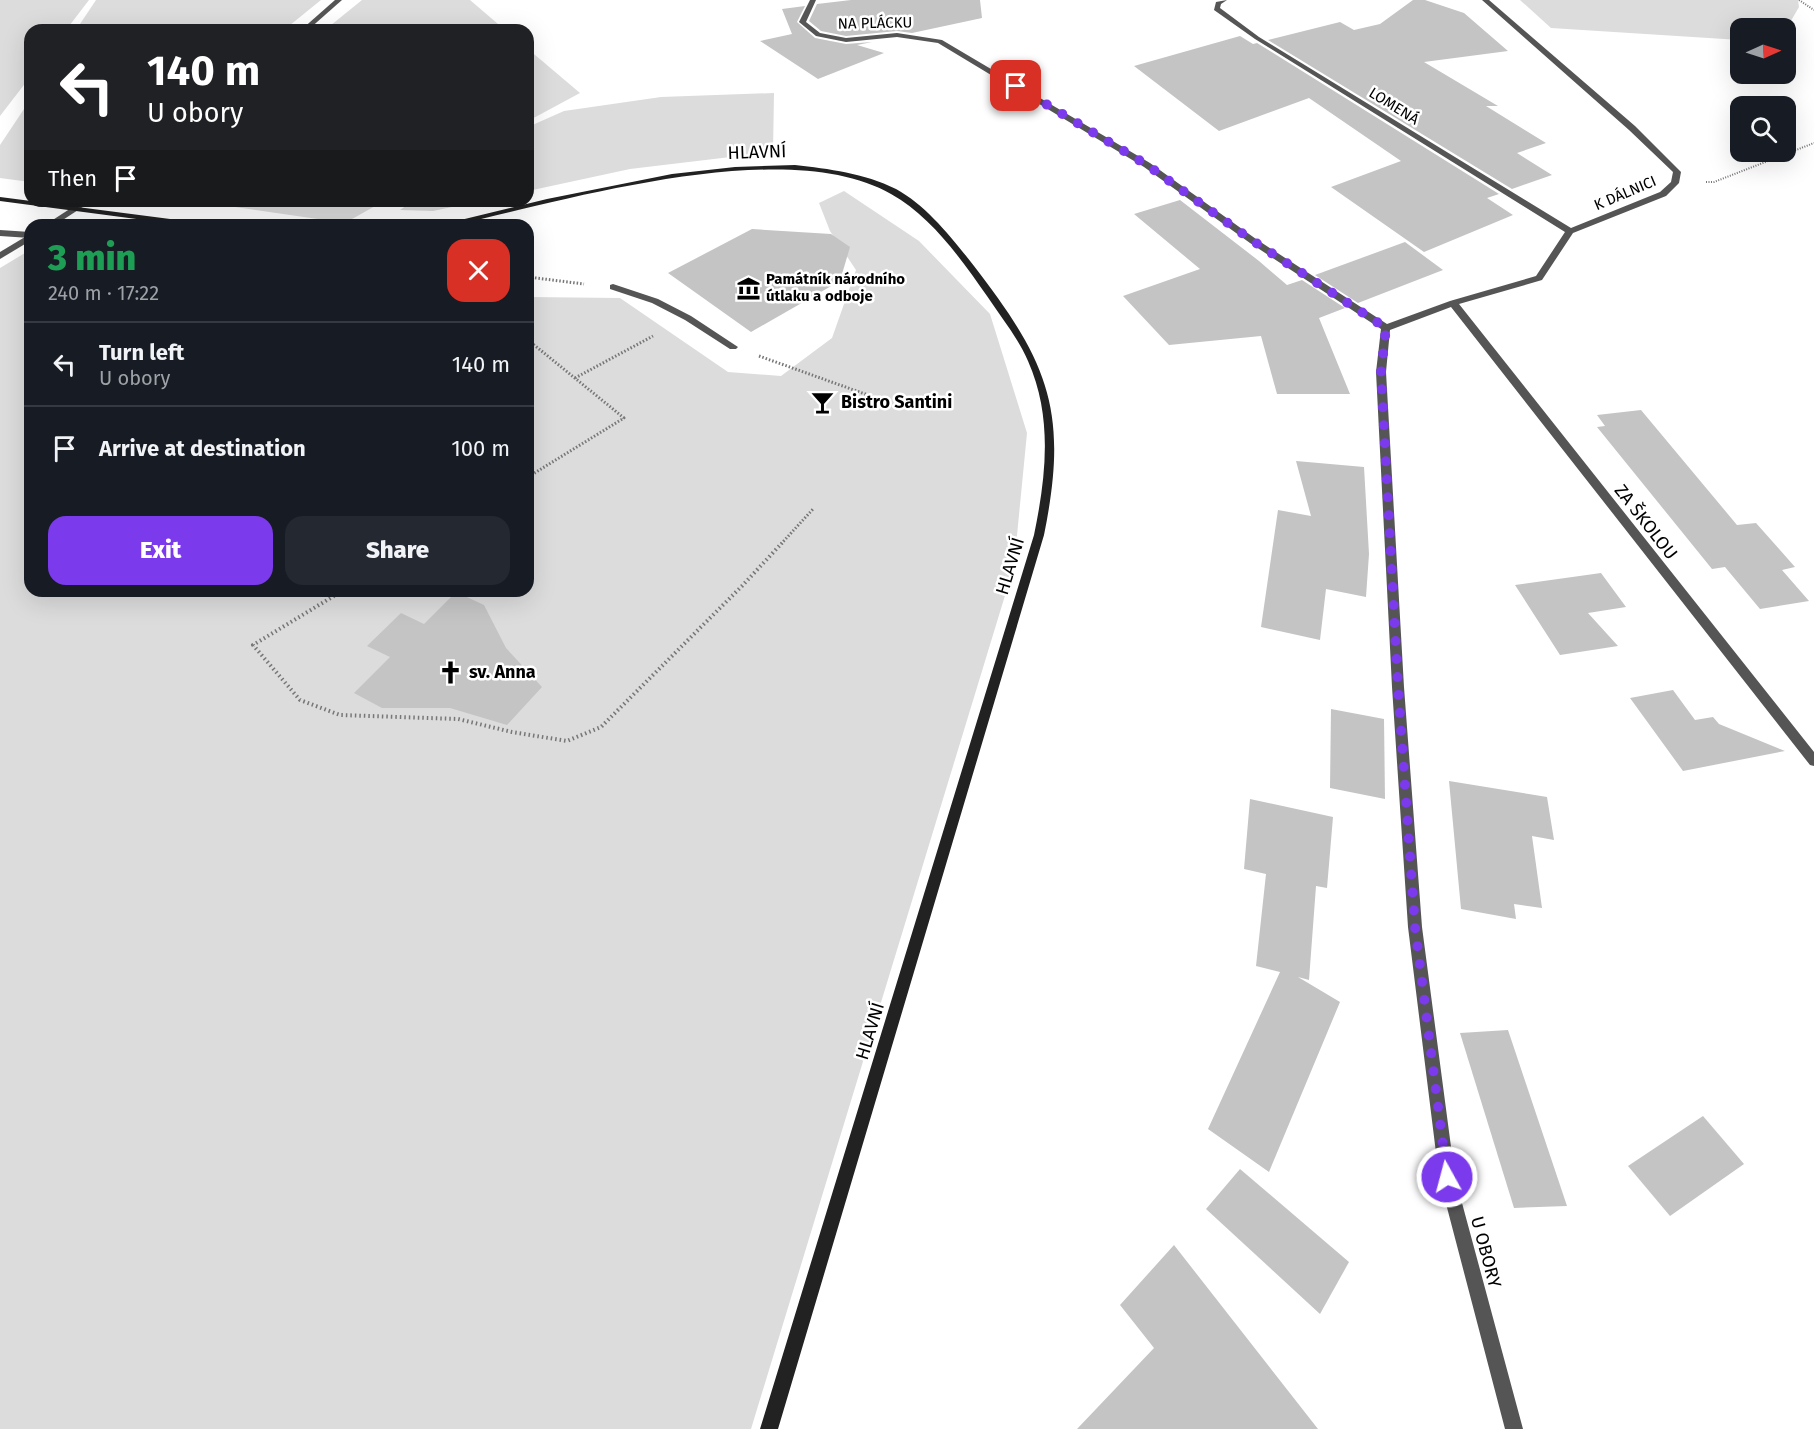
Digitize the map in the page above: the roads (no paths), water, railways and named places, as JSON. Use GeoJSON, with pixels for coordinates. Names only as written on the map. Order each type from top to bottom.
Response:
{"type":"FeatureCollection","features":[{"type":"Feature","properties":{"kind":"street"},"geometry":{"type":"LineString","coordinates":[[311,24],[339,0]]}},
{"type":"Feature","properties":{"kind":"street","name":"NA PLÁCKU"},"geometry":{"type":"LineString","coordinates":[[813,0],[802,22],[818,35],[846,40],[897,35],[940,41],[1138,160],[1253,241],[1386,328]]}},
{"type":"Feature","properties":{"kind":"street","name":"LOMENÁ"},"geometry":{"type":"LineString","coordinates":[[1224,0],[1218,3],[1216,9],[1257,38],[1570,231]]}},
{"type":"Feature","properties":{"kind":"street","name":"K DÁLNICI"},"geometry":{"type":"LineString","coordinates":[[1485,0],[1632,128],[1677,172],[1675,183],[1663,194],[1570,231]]}},
{"type":"Feature","properties":{"kind":"street","name":"HLAVNÍ"},"geometry":{"type":"LineString","coordinates":[[534,205],[637,182],[688,174],[751,169],[793,168],[859,177],[879,184],[904,199],[931,223],[959,254],[1014,328],[1033,362],[1044,393],[1050,428],[1051,468],[1039,535],[769,1429]]}},
{"type":"Feature","properties":{"kind":"street"},"geometry":{"type":"LineString","coordinates":[[0,199],[24,202]]}},
{"type":"Feature","properties":{"kind":"street"},"geometry":{"type":"LineString","coordinates":[[60,207],[154,219]]}},
{"type":"Feature","properties":{"kind":"street"},"geometry":{"type":"LineString","coordinates":[[59,219],[78,207]]}},
{"type":"Feature","properties":{"kind":"street","name":"HLAVNÍ"},"geometry":{"type":"LineString","coordinates":[[471,219],[525,207]]}},
{"type":"Feature","properties":{"kind":"street"},"geometry":{"type":"LineString","coordinates":[[1386,328],[1453,303],[1539,278],[1570,231]]}},
{"type":"Feature","properties":{"kind":"street"},"geometry":{"type":"LineString","coordinates":[[0,233],[24,235]]}},
{"type":"Feature","properties":{"kind":"street"},"geometry":{"type":"LineString","coordinates":[[0,256],[24,240]]}},
{"type":"Feature","properties":{"kind":"street"},"geometry":{"type":"LineString","coordinates":[[613,287],[655,301],[688,318],[733,347]]}},
{"type":"Feature","properties":{"kind":"street","name":"ZA ŠKOLOU"},"geometry":{"type":"LineString","coordinates":[[1453,303],[1814,761]]}},
{"type":"Feature","properties":{"kind":"street","name":"U OBORY"},"geometry":{"type":"LineString","coordinates":[[1386,328],[1381,372],[1398,687],[1415,927],[1447,1177],[1514,1429]]}},
{"type":"Feature","properties":{"kind":"place","name":"Památník národního útlaku a odboje"},"geometry":{"type":"Point","coordinates":[748,288]}},
{"type":"Feature","properties":{"kind":"place","name":"Bistro Santini"},"geometry":{"type":"Point","coordinates":[823,402]}},
{"type":"Feature","properties":{"kind":"place","name":"sv. Anna"},"geometry":{"type":"Point","coordinates":[451,672]}}]}
